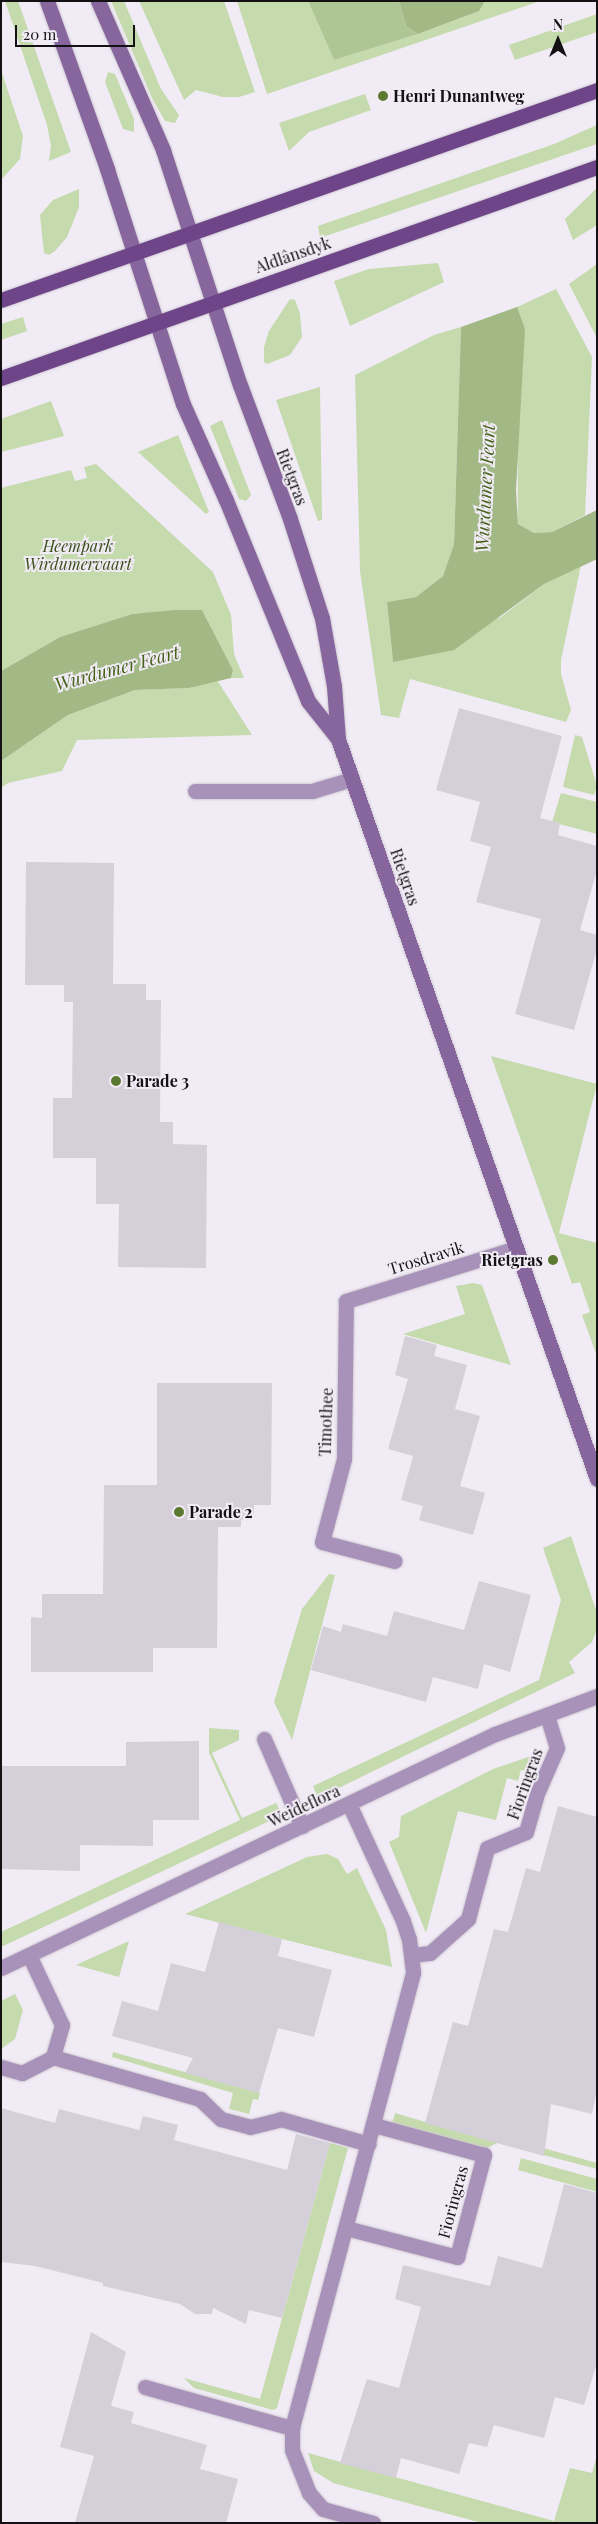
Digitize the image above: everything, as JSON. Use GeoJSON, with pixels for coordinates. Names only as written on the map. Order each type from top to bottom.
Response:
{"type":"FeatureCollection","features":[{"type":"Feature","properties":{"kind":"main road"},"geometry":{"type":"LineString","coordinates":[[1,300],[597,90]]}},
{"type":"Feature","properties":{"kind":"main road","name":"Aldlânsdyk"},"geometry":{"type":"LineString","coordinates":[[1,378],[214,301],[597,167]]}},
{"type":"Feature","properties":{"kind":"street"},"geometry":{"type":"LineString","coordinates":[[47,1],[134,253],[155,323]]}},
{"type":"Feature","properties":{"kind":"street"},"geometry":{"type":"LineString","coordinates":[[98,1],[162,150],[191,233]]}},
{"type":"Feature","properties":{"kind":"street","name":"Rietgras"},"geometry":{"type":"LineString","coordinates":[[191,233],[322,618],[334,686],[338,739],[597,1479]]}},
{"type":"Feature","properties":{"kind":"street","name":"Rietgras"},"geometry":{"type":"LineString","coordinates":[[155,323],[183,404],[226,500],[308,701],[338,739]]}},
{"type":"Feature","properties":{"kind":"street"},"geometry":{"type":"LineString","coordinates":[[195,791],[312,791],[352,779]]}},
{"type":"Feature","properties":{"kind":"street","name":"Trosdravik"},"geometry":{"type":"LineString","coordinates":[[346,1301],[516,1248]]}},
{"type":"Feature","properties":{"kind":"street","name":"Timothee"},"geometry":{"type":"LineString","coordinates":[[346,1301],[344,1459],[322,1542],[395,1562]]}},
{"type":"Feature","properties":{"kind":"street","name":"Weideflora"},"geometry":{"type":"LineString","coordinates":[[1,1968],[495,1734],[597,1696]]}},
{"type":"Feature","properties":{"kind":"street","name":"Fioringras"},"geometry":{"type":"LineString","coordinates":[[413,1955],[430,1953],[468,1918],[487,1848],[526,1832],[536,1796],[557,1748],[547,1716]]}},
{"type":"Feature","properties":{"kind":"street"},"geometry":{"type":"LineString","coordinates":[[264,1739],[302,1826]]}},
{"type":"Feature","properties":{"kind":"street"},"geometry":{"type":"LineString","coordinates":[[349,1804],[403,1920],[413,1955],[410,1993],[292,2428],[292,2450],[297,2468],[309,2492],[323,2509],[373,2523]]}},
{"type":"Feature","properties":{"kind":"street"},"geometry":{"type":"LineString","coordinates":[[29,1955],[62,2025],[53,2057]]}},
{"type":"Feature","properties":{"kind":"street"},"geometry":{"type":"LineString","coordinates":[[1,2068],[22,2073],[53,2057],[200,2099],[221,2119],[250,2127],[281,2120],[369,2144]]}},
{"type":"Feature","properties":{"kind":"street","name":"Fioringras"},"geometry":{"type":"LineString","coordinates":[[346,2228],[457,2257],[460,2248],[484,2155],[374,2126]]}},
{"type":"Feature","properties":{"kind":"street"},"geometry":{"type":"LineString","coordinates":[[145,2387],[292,2428]]}},
{"type":"Feature","properties":{"kind":"green space"},"geometry":{"type":"Polygon","coordinates":[[[5,1],[18,1],[71,152],[49,161],[51,146],[47,125],[5,1]]]}},
{"type":"Feature","properties":{"kind":"green space"},"geometry":{"type":"Polygon","coordinates":[[[111,1],[124,1],[161,89],[179,115],[175,123],[165,121],[153,100],[111,1]]]}},
{"type":"Feature","properties":{"kind":"green space"},"geometry":{"type":"Polygon","coordinates":[[[139,1],[224,1],[255,92],[239,97],[223,97],[196,90],[184,100],[139,1]]]}},
{"type":"Feature","properties":{"kind":"green space"},"geometry":{"type":"Polygon","coordinates":[[[237,1],[308,1],[334,60],[418,34],[479,11],[485,1],[540,1],[267,94],[237,1]]]}},
{"type":"Feature","properties":{"kind":"green space"},"geometry":{"type":"Polygon","coordinates":[[[597,14],[597,32],[515,60],[509,45],[597,14]]]}},
{"type":"Feature","properties":{"kind":"green space"},"geometry":{"type":"Polygon","coordinates":[[[1,70],[23,136],[20,159],[1,180],[1,70]]]}},
{"type":"Feature","properties":{"kind":"green space"},"geometry":{"type":"Polygon","coordinates":[[[108,72],[115,74],[134,119],[134,132],[123,129],[105,82],[108,72]]]}},
{"type":"Feature","properties":{"kind":"green space"},"geometry":{"type":"Polygon","coordinates":[[[365,94],[371,110],[309,132],[289,151],[279,123],[365,94]]]}},
{"type":"Feature","properties":{"kind":"green space"},"geometry":{"type":"Polygon","coordinates":[[[597,125],[597,144],[320,238],[318,226],[554,144],[597,125]]]}},
{"type":"Feature","properties":{"kind":"green space"},"geometry":{"type":"Polygon","coordinates":[[[597,188],[597,225],[573,240],[565,219],[597,188]]]}},
{"type":"Feature","properties":{"kind":"green space"},"geometry":{"type":"Polygon","coordinates":[[[79,189],[79,207],[67,237],[55,251],[49,255],[44,253],[40,215],[53,200],[79,189]]]}},
{"type":"Feature","properties":{"kind":"green space"},"geometry":{"type":"Polygon","coordinates":[[[438,263],[444,282],[350,326],[334,281],[369,269],[438,263]]]}},
{"type":"Feature","properties":{"kind":"green space"},"geometry":{"type":"Polygon","coordinates":[[[597,264],[597,338],[569,284],[597,264]]]}},
{"type":"Feature","properties":{"kind":"green space"},"geometry":{"type":"Polygon","coordinates":[[[556,289],[592,357],[585,515],[552,532],[534,533],[518,524],[517,307],[556,289]]]}},
{"type":"Feature","properties":{"kind":"green space"},"geometry":{"type":"Polygon","coordinates":[[[290,299],[295,300],[300,314],[302,337],[290,355],[267,364],[264,362],[264,347],[269,331],[290,299]]]}},
{"type":"Feature","properties":{"kind":"green space"},"geometry":{"type":"Polygon","coordinates":[[[23,317],[27,331],[1,340],[1,324],[23,317]]]}},
{"type":"Feature","properties":{"kind":"green space"},"geometry":{"type":"Polygon","coordinates":[[[461,327],[454,544],[443,576],[416,597],[387,602],[393,662],[501,617],[544,584],[581,565],[561,660],[561,674],[571,710],[566,722],[410,679],[399,718],[381,715],[360,571],[355,375],[434,335],[461,327]]]}},
{"type":"Feature","properties":{"kind":"green space"},"geometry":{"type":"Polygon","coordinates":[[[320,387],[322,520],[318,521],[276,400],[320,387]]]}},
{"type":"Feature","properties":{"kind":"green space"},"geometry":{"type":"Polygon","coordinates":[[[51,401],[64,436],[1,452],[1,419],[51,401]]]}},
{"type":"Feature","properties":{"kind":"green space"},"geometry":{"type":"Polygon","coordinates":[[[222,420],[251,495],[246,501],[239,499],[210,426],[222,420]]]}},
{"type":"Feature","properties":{"kind":"green space"},"geometry":{"type":"Polygon","coordinates":[[[178,435],[209,512],[206,514],[138,452],[178,435]]]}},
{"type":"Feature","properties":{"kind":"green space","name":"Heempark Wirdumervaart"},"geometry":{"type":"Polygon","coordinates":[[[96,464],[213,572],[231,615],[234,654],[244,678],[231,678],[233,670],[202,610],[132,614],[60,637],[1,671],[1,488],[71,470],[75,481],[87,478],[84,467],[96,464]]]}},
{"type":"Feature","properties":{"kind":"green space"},"geometry":{"type":"Polygon","coordinates":[[[217,680],[252,735],[77,740],[62,771],[8,783],[1,788],[1,761],[68,715],[135,690],[189,688],[217,680]]]}},
{"type":"Feature","properties":{"kind":"green space"},"geometry":{"type":"Polygon","coordinates":[[[575,735],[582,737],[597,786],[594,795],[563,787],[575,735]]]}},
{"type":"Feature","properties":{"kind":"green space"},"geometry":{"type":"Polygon","coordinates":[[[561,793],[597,802],[597,834],[552,822],[561,793]]]}},
{"type":"Feature","properties":{"kind":"green space"},"geometry":{"type":"Polygon","coordinates":[[[491,1056],[597,1084],[559,1233],[597,1243],[597,1356],[582,1315],[590,1312],[580,1282],[572,1284],[491,1056]]]}},
{"type":"Feature","properties":{"kind":"green space"},"geometry":{"type":"Polygon","coordinates":[[[473,1283],[482,1285],[511,1365],[403,1334],[465,1314],[456,1286],[473,1283]]]}},
{"type":"Feature","properties":{"kind":"green space"},"geometry":{"type":"Polygon","coordinates":[[[571,1536],[597,1613],[597,1629],[592,1642],[569,1662],[575,1673],[318,1798],[313,1786],[539,1680],[561,1600],[543,1548],[571,1536]]]}},
{"type":"Feature","properties":{"kind":"green space"},"geometry":{"type":"Polygon","coordinates":[[[329,1574],[335,1575],[292,1740],[274,1702],[302,1609],[329,1574]]]}},
{"type":"Feature","properties":{"kind":"green space"},"geometry":{"type":"Polygon","coordinates":[[[209,1728],[239,1730],[239,1740],[212,1753],[242,1818],[276,1803],[282,1815],[1,1947],[1,1932],[240,1820],[209,1753],[209,1728]]]}},
{"type":"Feature","properties":{"kind":"green space"},"geometry":{"type":"Polygon","coordinates":[[[537,1754],[533,1772],[521,1770],[518,1781],[507,1778],[496,1820],[458,1811],[426,1933],[389,1842],[399,1837],[401,1816],[493,1769],[537,1754]]]}},
{"type":"Feature","properties":{"kind":"green space"},"geometry":{"type":"Polygon","coordinates":[[[327,1854],[338,1859],[347,1874],[357,1868],[386,1930],[392,1967],[185,1914],[307,1857],[327,1854]]]}},
{"type":"Feature","properties":{"kind":"green space"},"geometry":{"type":"Polygon","coordinates":[[[129,1941],[119,1977],[76,1965],[129,1941]]]}},
{"type":"Feature","properties":{"kind":"green space"},"geometry":{"type":"Polygon","coordinates":[[[15,1994],[23,2010],[15,2039],[1,2049],[1,2001],[15,1994]]]}},
{"type":"Feature","properties":{"kind":"green space"},"geometry":{"type":"Polygon","coordinates":[[[113,2052],[260,2093],[258,2100],[253,2099],[249,2114],[229,2109],[233,2093],[112,2057],[113,2052]]]}},
{"type":"Feature","properties":{"kind":"green space"},"geometry":{"type":"Polygon","coordinates":[[[395,2113],[487,2140],[489,2133],[597,2163],[597,2169],[497,2143],[485,2149],[392,2124],[395,2113]]]}},
{"type":"Feature","properties":{"kind":"green space"},"geometry":{"type":"Polygon","coordinates":[[[330,2143],[348,2148],[277,2408],[273,2410],[194,2388],[184,2378],[260,2399],[330,2143]]]}},
{"type":"Feature","properties":{"kind":"green space"},"geometry":{"type":"Polygon","coordinates":[[[521,2158],[597,2179],[597,2192],[518,2170],[521,2158]]]}},
{"type":"Feature","properties":{"kind":"green space"},"geometry":{"type":"Polygon","coordinates":[[[308,2453],[554,2521],[570,2468],[592,2473],[597,2455],[597,2523],[482,2523],[333,2483],[314,2471],[308,2453]]]}},
{"type":"Feature","properties":{"kind":"shaded area"},"geometry":{"type":"Polygon","coordinates":[[[308,1],[399,1],[406,26],[418,34],[334,60],[308,1]]]}},
{"type":"Feature","properties":{"kind":"water"},"geometry":{"type":"Polygon","coordinates":[[[399,1],[485,1],[479,11],[418,34],[406,26],[399,1]]]}},
{"type":"Feature","properties":{"kind":"water","name":"Wurdumer Feart"},"geometry":{"type":"Polygon","coordinates":[[[517,307],[525,329],[516,490],[518,524],[534,533],[552,532],[597,510],[597,559],[544,584],[454,650],[393,662],[387,602],[416,597],[443,576],[454,544],[461,327],[517,307]]]}},
{"type":"Feature","properties":{"kind":"water","name":"Wurdumer Feart"},"geometry":{"type":"Polygon","coordinates":[[[175,610],[202,610],[233,670],[231,678],[189,688],[135,690],[68,715],[1,761],[1,671],[60,637],[132,614],[175,610]]]}},
{"type":"Feature","properties":{"kind":"building"},"geometry":{"type":"Polygon","coordinates":[[[459,708],[562,736],[540,818],[560,823],[558,835],[597,846],[597,870],[580,930],[597,935],[597,949],[574,1030],[515,1014],[541,919],[476,902],[491,847],[470,841],[480,802],[436,790],[459,708]]]}},
{"type":"Feature","properties":{"kind":"building","name":"Parade 3"},"geometry":{"type":"Polygon","coordinates":[[[26,862],[114,863],[113,984],[146,984],[146,1000],[161,1000],[160,1122],[173,1122],[173,1144],[207,1145],[206,1268],[118,1267],[119,1204],[96,1204],[96,1158],[53,1158],[53,1098],[72,1098],[73,1002],[64,1002],[64,985],[25,985],[26,862]]]}},
{"type":"Feature","properties":{"kind":"building"},"geometry":{"type":"Polygon","coordinates":[[[405,1336],[437,1345],[434,1356],[467,1365],[455,1409],[480,1416],[460,1486],[485,1493],[473,1535],[419,1520],[423,1506],[401,1500],[413,1456],[388,1449],[408,1379],[395,1375],[405,1336]]]}},
{"type":"Feature","properties":{"kind":"building","name":"Parade 2"},"geometry":{"type":"Polygon","coordinates":[[[157,1383],[272,1383],[271,1505],[254,1505],[254,1519],[241,1520],[241,1527],[218,1527],[217,1648],[153,1648],[153,1672],[31,1672],[31,1617],[42,1618],[42,1594],[103,1594],[104,1485],[157,1485],[157,1383]]]}},
{"type":"Feature","properties":{"kind":"building"},"geometry":{"type":"Polygon","coordinates":[[[479,1581],[531,1595],[510,1672],[484,1664],[478,1689],[433,1677],[426,1702],[311,1670],[323,1626],[341,1632],[343,1624],[387,1636],[394,1611],[464,1630],[479,1581]]]}},
{"type":"Feature","properties":{"kind":"building"},"geometry":{"type":"Polygon","coordinates":[[[199,1741],[199,1820],[153,1820],[153,1846],[80,1845],[80,1871],[1,1869],[1,1766],[126,1766],[126,1742],[199,1741]]]}},
{"type":"Feature","properties":{"kind":"building"},"geometry":{"type":"Polygon","coordinates":[[[558,1806],[597,1817],[597,2090],[592,2114],[551,2104],[544,2156],[425,2123],[453,2022],[468,2026],[494,1929],[508,1932],[526,1868],[540,1872],[558,1806]]]}},
{"type":"Feature","properties":{"kind":"building"},"geometry":{"type":"Polygon","coordinates":[[[219,1922],[282,1939],[278,1956],[332,1970],[314,2037],[278,2028],[259,2093],[185,2073],[193,2058],[112,2036],[122,2001],[158,2011],[171,1963],[205,1972],[219,1922]]]}},
{"type":"Feature","properties":{"kind":"building"},"geometry":{"type":"Polygon","coordinates":[[[1,2108],[55,2123],[59,2109],[139,2130],[143,2116],[178,2125],[174,2140],[287,2170],[296,2134],[330,2143],[282,2318],[249,2310],[246,2324],[213,2308],[212,2314],[195,2314],[180,2304],[103,2286],[103,2283],[35,2266],[1,2262],[1,2108]]]}},
{"type":"Feature","properties":{"kind":"building"},"geometry":{"type":"Polygon","coordinates":[[[564,2184],[597,2193],[597,2363],[584,2405],[555,2397],[544,2438],[494,2425],[487,2447],[469,2443],[459,2474],[401,2458],[396,2478],[340,2463],[367,2379],[399,2388],[421,2307],[395,2299],[403,2265],[490,2286],[498,2256],[542,2268],[564,2184]]]}},
{"type":"Feature","properties":{"kind":"building"},"geometry":{"type":"Polygon","coordinates":[[[91,2332],[126,2352],[111,2406],[134,2412],[131,2423],[207,2445],[200,2469],[238,2479],[226,2523],[75,2523],[94,2456],[60,2447],[91,2332]]]}},
{"type":"Feature","properties":{"kind":"place","name":"Henri Dunantweg"},"geometry":{"type":"Point","coordinates":[383,96]}},
{"type":"Feature","properties":{"kind":"place","name":"Parade 3"},"geometry":{"type":"Point","coordinates":[116,1081]}},
{"type":"Feature","properties":{"kind":"place","name":"Rietgras"},"geometry":{"type":"Point","coordinates":[553,1260]}},
{"type":"Feature","properties":{"kind":"place","name":"Parade 2"},"geometry":{"type":"Point","coordinates":[179,1512]}}]}
